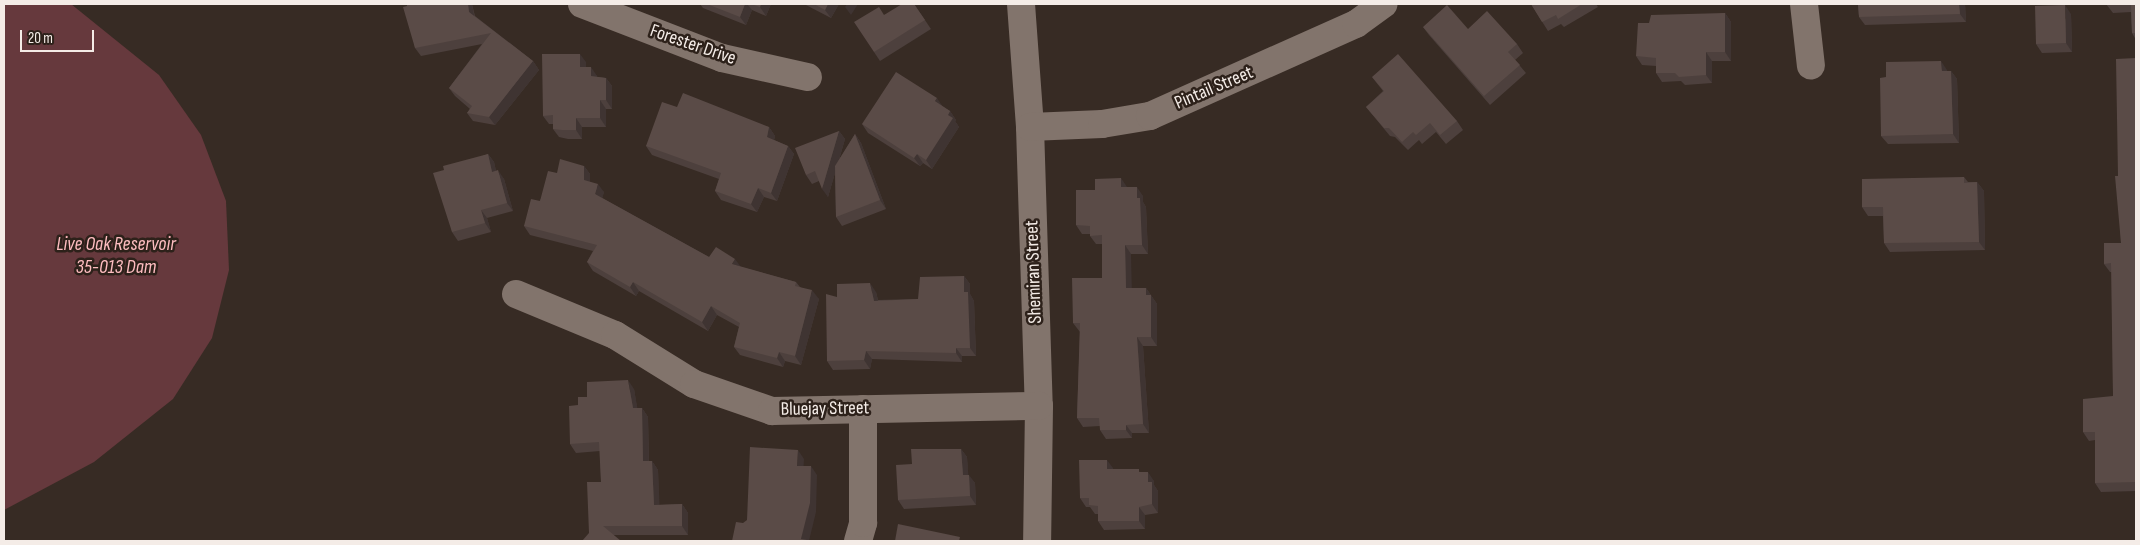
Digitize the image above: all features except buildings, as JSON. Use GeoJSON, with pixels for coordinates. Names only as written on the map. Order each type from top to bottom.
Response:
{"type":"FeatureCollection","features":[{"type":"Feature","properties":{"kind":"street","name":"Forester Drive"},"geometry":{"type":"LineString","coordinates":[[582,4],[722,58],[808,77]]}},
{"type":"Feature","properties":{"kind":"street","name":"Shemiran Street"},"geometry":{"type":"LineString","coordinates":[[1021,4],[1030,127],[1040,406],[1037,541]]}},
{"type":"Feature","properties":{"kind":"street","name":"Pintail Street"},"geometry":{"type":"LineString","coordinates":[[1030,127],[1102,124],[1150,116],[1356,24],[1384,4]]}},
{"type":"Feature","properties":{"kind":"street"},"geometry":{"type":"LineString","coordinates":[[1804,4],[1812,66]]}},
{"type":"Feature","properties":{"kind":"street","name":"Bluejay Street"},"geometry":{"type":"LineString","coordinates":[[516,294],[615,335],[694,384],[772,411],[1040,406]]}},
{"type":"Feature","properties":{"kind":"street"},"geometry":{"type":"LineString","coordinates":[[858,541],[863,523],[863,409]]}},
{"type":"Feature","properties":{"kind":"water","name":"Live Oak Reservoir 35-013 Dam"},"geometry":{"type":"Polygon","coordinates":[[[4,4],[71,4],[159,75],[201,135],[226,201],[229,270],[212,338],[173,399],[94,462],[4,510],[4,4]]]}}]}
